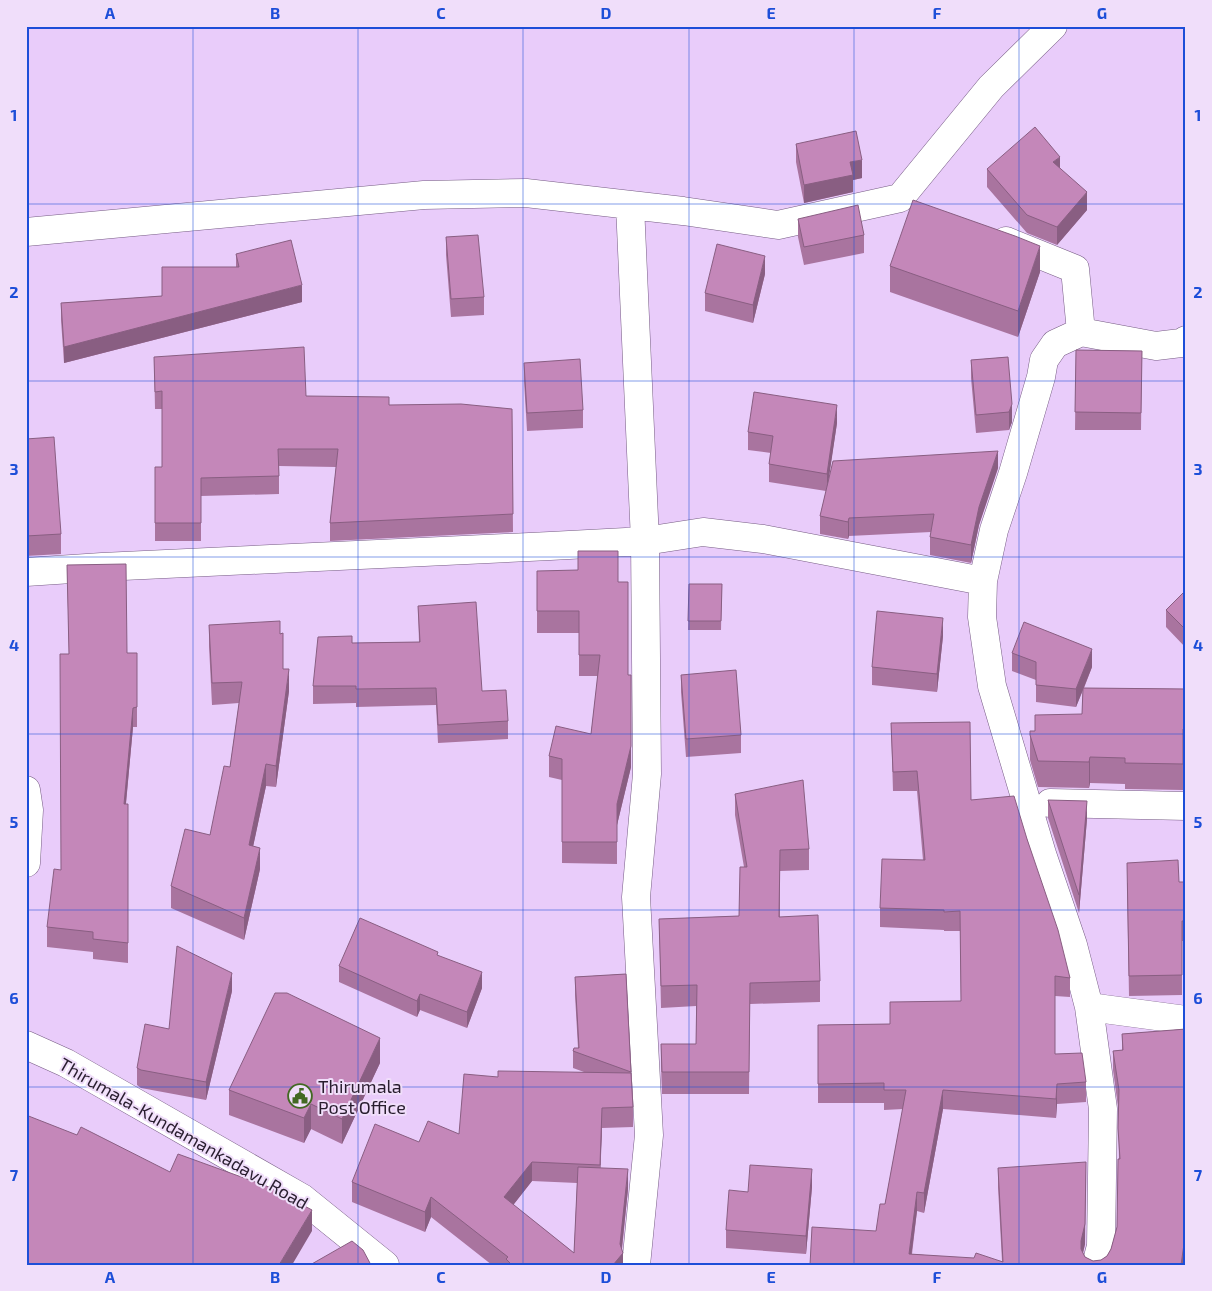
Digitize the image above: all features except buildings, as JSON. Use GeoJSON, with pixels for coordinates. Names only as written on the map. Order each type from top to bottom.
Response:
{"type":"FeatureCollection","features":[{"type":"Feature","properties":{"kind":"street"},"geometry":{"type":"LineString","coordinates":[[900,198],[990,87],[1053,26]]}},
{"type":"Feature","properties":{"kind":"street"},"geometry":{"type":"LineString","coordinates":[[26,232],[424,196],[526,193],[778,225],[900,198],[928,209]]}},
{"type":"Feature","properties":{"kind":"street"},"geometry":{"type":"LineString","coordinates":[[630,205],[645,540],[647,774],[636,897],[650,1135],[636,1265]]}},
{"type":"Feature","properties":{"kind":"street"},"geometry":{"type":"LineString","coordinates":[[983,232],[1075,269],[1081,332]]}},
{"type":"Feature","properties":{"kind":"street"},"geometry":{"type":"LineString","coordinates":[[1096,1265],[1101,1246],[1103,1109],[1089,1007],[1073,945],[1042,854],[992,686],[982,617],[983,581],[994,530],[1013,473],[1041,377],[1044,360],[1055,344],[1081,332],[1156,346],[1181,343],[1186,340]]}},
{"type":"Feature","properties":{"kind":"street"},"geometry":{"type":"LineString","coordinates":[[26,572],[530,547],[645,540],[703,532],[763,539],[983,581]]}},
{"type":"Feature","properties":{"kind":"street"},"geometry":{"type":"LineString","coordinates":[[26,790],[29,810],[26,863]]}},
{"type":"Feature","properties":{"kind":"street"},"geometry":{"type":"LineString","coordinates":[[1026,802],[1186,806]]}},
{"type":"Feature","properties":{"kind":"street"},"geometry":{"type":"LineString","coordinates":[[1089,1007],[1186,1020]]}},
{"type":"Feature","properties":{"kind":"street","name":"Thirumala-Kundamankadavu Road"},"geometry":{"type":"LineString","coordinates":[[26,1045],[66,1063],[302,1198],[385,1265]]}},
{"type":"Feature","properties":{"kind":"place","name":"Thirumala Post Office"},"geometry":{"type":"Point","coordinates":[300,1096]}}]}
